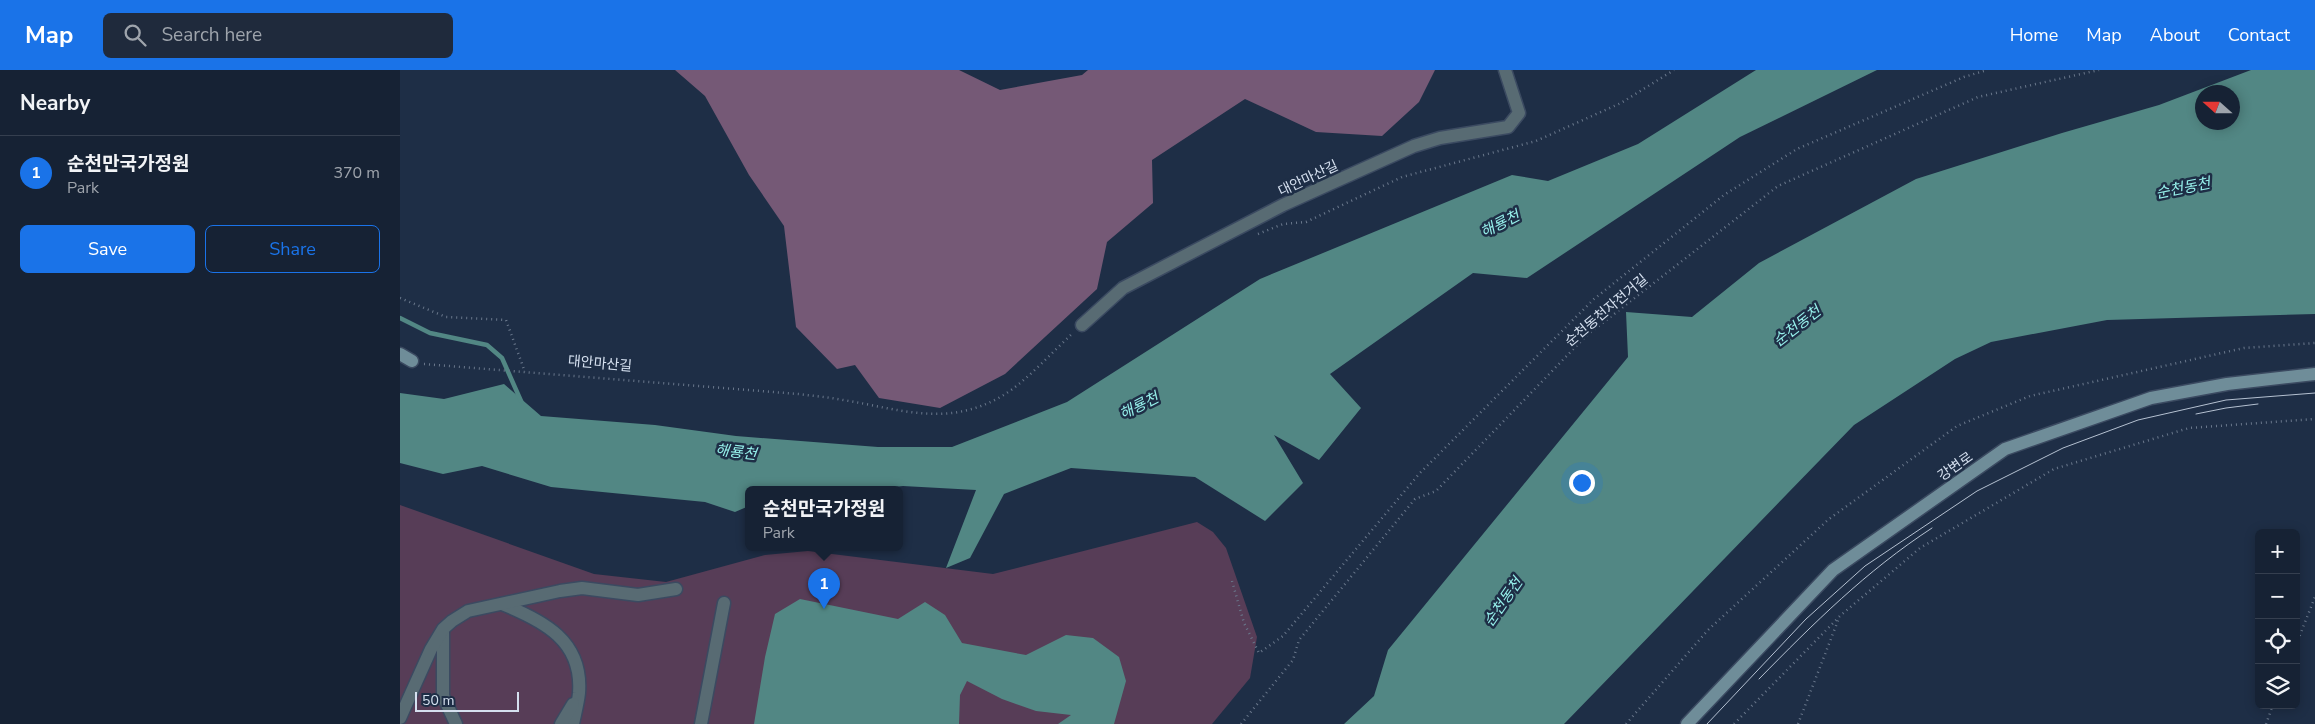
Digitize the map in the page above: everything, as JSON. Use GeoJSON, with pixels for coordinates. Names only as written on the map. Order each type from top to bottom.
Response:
{"type":"FeatureCollection","features":[{"type":"Feature","properties":{"kind":"street","name":"대안마산길"},"geometry":{"type":"LineString","coordinates":[[1082,325],[1123,288],[1283,206],[1414,146],[1440,138],[1508,127],[1518,113],[1505,70]]}},
{"type":"Feature","properties":{"kind":"street"},"geometry":{"type":"LineString","coordinates":[[400,354],[412,361]]}},
{"type":"Feature","properties":{"kind":"street","name":"강변로"},"geometry":{"type":"LineString","coordinates":[[1687,724],[1833,570],[2005,450],[2152,398],[2227,384],[2315,374]]}},
{"type":"Feature","properties":{"kind":"street"},"geometry":{"type":"LineString","coordinates":[[400,718],[431,649],[444,629],[452,621],[468,611],[582,588],[638,595],[676,589]]}},
{"type":"Feature","properties":{"kind":"street"},"geometry":{"type":"LineString","coordinates":[[501,603],[552,628],[574,658],[578,669],[579,685],[573,724]]}},
{"type":"Feature","properties":{"kind":"street"},"geometry":{"type":"LineString","coordinates":[[701,724],[724,603]]}},
{"type":"Feature","properties":{"kind":"street"},"geometry":{"type":"LineString","coordinates":[[444,629],[443,696],[456,724]]}},
{"type":"Feature","properties":{"kind":"street"},"geometry":{"type":"LineString","coordinates":[[561,724],[575,701],[579,685]]}},
{"type":"Feature","properties":{"kind":"path"},"geometry":{"type":"LineString","coordinates":[[1258,234],[1284,224],[1306,222],[1402,177],[1536,141],[1621,103],[1674,70]]}},
{"type":"Feature","properties":{"kind":"path"},"geometry":{"type":"LineString","coordinates":[[1232,581],[1244,623],[1259,653],[1283,636],[1419,474],[1594,299],[1724,195],[1797,149],[1964,77],[1987,70]]}},
{"type":"Feature","properties":{"kind":"path","name":"순천동천자전거길"},"geometry":{"type":"LineString","coordinates":[[1241,724],[1293,660],[1299,640],[1415,499],[1436,491],[1586,336],[1778,186],[1978,97],[2099,70]]}},
{"type":"Feature","properties":{"kind":"path"},"geometry":{"type":"LineString","coordinates":[[400,298],[446,317],[506,320],[525,372]]}},
{"type":"Feature","properties":{"kind":"path","name":"대안마산길"},"geometry":{"type":"LineString","coordinates":[[412,361],[428,365],[798,394],[843,400],[910,414],[961,412],[1001,396],[1016,386],[1082,325]]}},
{"type":"Feature","properties":{"kind":"path"},"geometry":{"type":"LineString","coordinates":[[1734,724],[1840,616],[1920,548],[2054,469],[2189,428],[2315,419]]}},
{"type":"Feature","properties":{"kind":"path"},"geometry":{"type":"LineString","coordinates":[[2300,635],[2315,597]]}},
{"type":"Feature","properties":{"kind":"path"},"geometry":{"type":"LineString","coordinates":[[1798,724],[1840,616]]}},
{"type":"Feature","properties":{"kind":"path"},"geometry":{"type":"LineString","coordinates":[[2266,724],[2272,709]]}},
{"type":"Feature","properties":{"kind":"shaded area"},"geometry":{"type":"Polygon","coordinates":[[[675,70],[959,70],[1000,90],[1082,75],[1088,70],[1435,70],[1419,102],[1382,136],[1316,132],[1245,99],[1152,160],[1153,203],[1107,242],[1097,289],[1005,374],[940,408],[879,398],[855,365],[837,369],[796,327],[784,226],[749,175],[705,96],[675,70]]]}},
{"type":"Feature","properties":{"kind":"shaded area"},"geometry":{"type":"Polygon","coordinates":[[[400,505],[594,574],[666,582],[765,555],[808,551],[993,574],[1197,522],[1213,532],[1226,548],[1257,637],[1250,678],[1212,724],[400,724],[400,505]]]}},
{"type":"Feature","properties":{"kind":"water","name":"해룡천"},"geometry":{"type":"Polygon","coordinates":[[[1756,70],[1877,70],[1740,137],[1527,278],[1473,273],[1330,374],[1361,408],[1319,460],[1274,435],[1303,483],[1265,521],[1195,477],[1071,468],[1004,494],[970,558],[946,568],[976,490],[903,486],[745,486],[745,508],[735,512],[705,502],[551,487],[482,466],[443,474],[400,463],[400,393],[444,399],[504,384],[541,416],[655,425],[736,436],[878,447],[952,447],[1067,402],[1260,279],[1512,175],[1548,181],[1638,144],[1756,70]]]}},
{"type":"Feature","properties":{"kind":"water","name":"순천동천"},"geometry":{"type":"Polygon","coordinates":[[[2251,70],[2315,70],[2315,314],[2107,320],[1991,342],[1955,359],[1854,425],[1564,724],[1344,724],[1374,696],[1388,650],[1628,357],[1626,312],[1692,317],[1759,263],[1916,179],[2159,105],[2195,91],[2195,130],[2240,130],[2240,85],[2212,85],[2251,70]]]}},
{"type":"Feature","properties":{"kind":"water"},"geometry":{"type":"Polygon","coordinates":[[[800,599],[898,619],[925,602],[945,615],[962,643],[1026,655],[1066,635],[1093,638],[1119,657],[1126,681],[1114,724],[1058,724],[1071,715],[1036,711],[1002,699],[967,681],[960,695],[959,724],[754,724],[765,657],[775,614],[800,599]]]}},
{"type":"Feature","properties":{"kind":"waterway"},"geometry":{"type":"LineString","coordinates":[[400,318],[430,333],[487,345],[502,358],[521,401]]}},
{"type":"Feature","properties":{"kind":"tram line"},"geometry":{"type":"LineString","coordinates":[[1707,724],[1806,619],[1865,566],[1977,491],[2063,448],[2138,420],[2226,400],[2315,393]]}},
{"type":"Feature","properties":{"kind":"tram line"},"geometry":{"type":"LineString","coordinates":[[2196,414],[2258,404]]}},
{"type":"Feature","properties":{"kind":"tram line"},"geometry":{"type":"LineString","coordinates":[[1759,679],[1841,599],[1885,562],[1932,528]]}},
{"type":"Feature","properties":{"kind":"place","name":"순천만국가정원"},"geometry":{"type":"Point","coordinates":[824,609]}}]}
